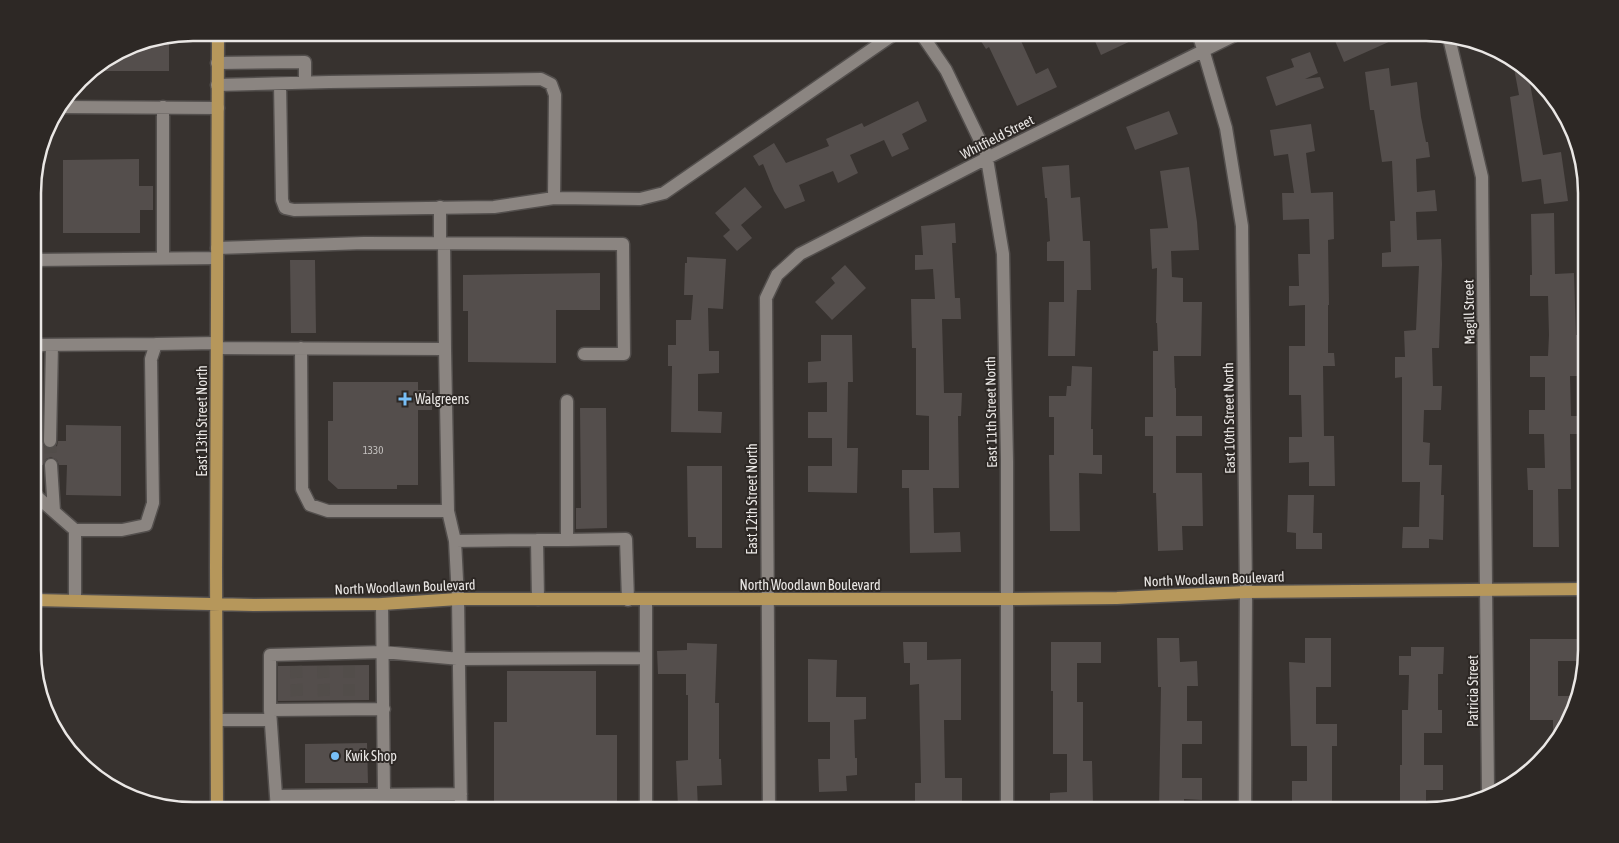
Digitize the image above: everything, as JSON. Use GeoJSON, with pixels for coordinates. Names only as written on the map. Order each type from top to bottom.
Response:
{"type":"FeatureCollection","features":[{"type":"Feature","properties":{"kind":"main road","name":"East 13th Street North"},"geometry":{"type":"LineString","coordinates":[[217,802],[218,41]]}},
{"type":"Feature","properties":{"kind":"main road","name":"North Woodlawn Boulevard"},"geometry":{"type":"LineString","coordinates":[[41,600],[216,604],[382,604],[458,599],[1007,599],[1117,598],[1246,592],[1578,589]]}},
{"type":"Feature","properties":{"kind":"street"},"geometry":{"type":"LineString","coordinates":[[280,84],[282,200],[286,208],[294,210],[494,206],[554,198],[640,199],[664,193],[884,41]]}},
{"type":"Feature","properties":{"kind":"street","name":"East 11th Street North"},"geometry":{"type":"LineString","coordinates":[[926,41],[946,70],[986,154],[1003,254],[1007,461],[1007,801]]}},
{"type":"Feature","properties":{"kind":"street","name":"East 10th Street North"},"geometry":{"type":"LineString","coordinates":[[1200,41],[1226,128],[1242,226],[1246,592],[1245,801]]}},
{"type":"Feature","properties":{"kind":"street","name":"Whitfield Street"},"geometry":{"type":"LineString","coordinates":[[774,279],[800,254],[987,158],[1224,41]]}},
{"type":"Feature","properties":{"kind":"street","name":"Magill Street"},"geometry":{"type":"LineString","coordinates":[[1450,44],[1482,177],[1487,590]]}},
{"type":"Feature","properties":{"kind":"street"},"geometry":{"type":"LineString","coordinates":[[217,63],[305,62],[306,83]]}},
{"type":"Feature","properties":{"kind":"street"},"geometry":{"type":"LineString","coordinates":[[217,85],[541,79],[552,84],[555,95],[554,198]]}},
{"type":"Feature","properties":{"kind":"street"},"geometry":{"type":"LineString","coordinates":[[68,107],[218,108]]}},
{"type":"Feature","properties":{"kind":"street"},"geometry":{"type":"LineString","coordinates":[[163,107],[163,259]]}},
{"type":"Feature","properties":{"kind":"street"},"geometry":{"type":"LineString","coordinates":[[440,207],[448,511],[455,541],[458,599],[461,802]]}},
{"type":"Feature","properties":{"kind":"street"},"geometry":{"type":"LineString","coordinates":[[42,260],[163,259],[217,253],[364,243],[623,244],[624,354],[584,354]]}},
{"type":"Feature","properties":{"kind":"street","name":"East 12th Street North"},"geometry":{"type":"LineString","coordinates":[[769,802],[766,298],[774,279]]}},
{"type":"Feature","properties":{"kind":"street"},"geometry":{"type":"LineString","coordinates":[[42,345],[156,344],[445,349]]}},
{"type":"Feature","properties":{"kind":"street"},"geometry":{"type":"LineString","coordinates":[[41,501],[75,530],[122,530],[146,524],[152,503],[151,359],[156,344]]}},
{"type":"Feature","properties":{"kind":"street"},"geometry":{"type":"LineString","coordinates":[[50,441],[52,345]]}},
{"type":"Feature","properties":{"kind":"street"},"geometry":{"type":"LineString","coordinates":[[301,348],[302,489],[310,505],[328,512],[448,511]]}},
{"type":"Feature","properties":{"kind":"street"},"geometry":{"type":"LineString","coordinates":[[567,401],[567,540]]}},
{"type":"Feature","properties":{"kind":"street"},"geometry":{"type":"LineString","coordinates":[[51,465],[54,512]]}},
{"type":"Feature","properties":{"kind":"street"},"geometry":{"type":"LineString","coordinates":[[75,530],[75,600]]}},
{"type":"Feature","properties":{"kind":"street"},"geometry":{"type":"LineString","coordinates":[[455,541],[626,539],[628,600]]}},
{"type":"Feature","properties":{"kind":"street"},"geometry":{"type":"LineString","coordinates":[[537,540],[538,599]]}},
{"type":"Feature","properties":{"kind":"street","name":"Patricia Street"},"geometry":{"type":"LineString","coordinates":[[1487,590],[1488,788]]}},
{"type":"Feature","properties":{"kind":"street"},"geometry":{"type":"LineString","coordinates":[[646,600],[646,802]]}},
{"type":"Feature","properties":{"kind":"street"},"geometry":{"type":"LineString","coordinates":[[382,604],[384,795]]}},
{"type":"Feature","properties":{"kind":"street"},"geometry":{"type":"LineString","coordinates":[[276,802],[270,715],[270,655],[296,660],[349,659],[384,652],[460,659],[646,658]]}},
{"type":"Feature","properties":{"kind":"street"},"geometry":{"type":"LineString","coordinates":[[216,720],[270,715],[297,705],[349,705],[384,709]]}},
{"type":"Feature","properties":{"kind":"street"},"geometry":{"type":"LineString","coordinates":[[276,796],[461,794]]}},
{"type":"Feature","properties":{"kind":"building"},"geometry":{"type":"Polygon","coordinates":[[[981,41],[1021,41],[1036,74],[1048,68],[1057,87],[1017,106],[989,47],[986,49],[981,41]]]}},
{"type":"Feature","properties":{"kind":"building"},"geometry":{"type":"Polygon","coordinates":[[[1095,41],[1131,41],[1101,55],[1095,41]]]}},
{"type":"Feature","properties":{"kind":"building"},"geometry":{"type":"Polygon","coordinates":[[[1335,41],[1391,41],[1344,62],[1335,41]]]}},
{"type":"Feature","properties":{"kind":"building"},"geometry":{"type":"Polygon","coordinates":[[[169,44],[169,71],[104,71],[117,62],[144,49],[169,44]]]}},
{"type":"Feature","properties":{"kind":"building"},"geometry":{"type":"Polygon","coordinates":[[[1310,52],[1318,73],[1305,79],[1320,77],[1324,88],[1276,106],[1266,77],[1294,67],[1291,59],[1310,52]]]}},
{"type":"Feature","properties":{"kind":"building"},"geometry":{"type":"Polygon","coordinates":[[[1389,68],[1391,86],[1417,82],[1421,117],[1426,142],[1428,142],[1430,157],[1416,159],[1417,192],[1435,190],[1437,211],[1416,212],[1417,240],[1441,239],[1439,348],[1432,348],[1433,386],[1442,386],[1441,410],[1424,410],[1423,442],[1430,443],[1429,465],[1442,465],[1441,495],[1444,495],[1443,540],[1429,539],[1429,548],[1402,548],[1403,527],[1419,527],[1420,482],[1402,482],[1402,377],[1395,378],[1395,357],[1405,357],[1404,331],[1416,330],[1419,266],[1382,267],[1382,253],[1391,252],[1390,221],[1395,221],[1392,161],[1382,162],[1374,110],[1370,110],[1365,72],[1389,68]]]}},
{"type":"Feature","properties":{"kind":"building"},"geometry":{"type":"Polygon","coordinates":[[[1514,70],[1530,83],[1543,155],[1561,152],[1568,201],[1544,204],[1541,179],[1522,182],[1510,97],[1519,95],[1514,70]]]}},
{"type":"Feature","properties":{"kind":"building"},"geometry":{"type":"Polygon","coordinates":[[[918,101],[927,121],[902,134],[909,149],[892,157],[884,140],[850,155],[858,173],[838,183],[833,171],[799,185],[805,201],[785,209],[774,191],[763,164],[759,166],[753,156],[774,143],[786,163],[829,146],[826,139],[862,123],[864,127],[918,101]]]}},
{"type":"Feature","properties":{"kind":"building"},"geometry":{"type":"Polygon","coordinates":[[[1169,111],[1178,134],[1135,150],[1126,127],[1169,111]]]}},
{"type":"Feature","properties":{"kind":"building"},"geometry":{"type":"Polygon","coordinates":[[[1311,124],[1315,151],[1306,153],[1311,193],[1333,192],[1334,239],[1328,240],[1328,353],[1334,353],[1335,366],[1323,366],[1324,436],[1334,436],[1335,486],[1309,486],[1309,462],[1289,463],[1289,437],[1302,437],[1301,395],[1289,395],[1289,346],[1305,346],[1305,305],[1289,306],[1289,286],[1299,286],[1298,254],[1310,254],[1309,219],[1283,220],[1282,193],[1294,193],[1288,154],[1274,156],[1270,130],[1311,124]]]}},
{"type":"Feature","properties":{"kind":"building"},"geometry":{"type":"Polygon","coordinates":[[[139,159],[139,186],[153,186],[153,210],[140,210],[140,233],[63,233],[63,160],[139,159]]]}},
{"type":"Feature","properties":{"kind":"building"},"geometry":{"type":"Polygon","coordinates":[[[1069,165],[1071,198],[1080,197],[1083,241],[1090,241],[1091,290],[1077,290],[1075,356],[1048,356],[1049,302],[1064,302],[1064,261],[1047,261],[1047,242],[1050,241],[1047,198],[1045,198],[1042,167],[1069,165]]]}},
{"type":"Feature","properties":{"kind":"building"},"geometry":{"type":"Polygon","coordinates":[[[1189,167],[1199,250],[1171,251],[1172,277],[1183,278],[1183,302],[1202,302],[1201,356],[1174,356],[1176,416],[1202,416],[1202,436],[1176,436],[1176,473],[1202,473],[1203,526],[1182,526],[1183,550],[1158,551],[1156,493],[1153,493],[1153,436],[1145,436],[1145,417],[1153,417],[1153,351],[1158,351],[1156,323],[1157,268],[1152,269],[1150,229],[1168,228],[1160,171],[1189,167]]]}},
{"type":"Feature","properties":{"kind":"building"},"geometry":{"type":"Polygon","coordinates":[[[745,187],[762,207],[741,225],[752,238],[737,251],[723,236],[730,230],[715,213],[745,187]]]}},
{"type":"Feature","properties":{"kind":"building"},"geometry":{"type":"Polygon","coordinates":[[[1554,213],[1555,274],[1574,273],[1576,335],[1578,335],[1578,376],[1570,376],[1571,416],[1578,416],[1578,434],[1570,434],[1571,489],[1558,489],[1559,547],[1533,547],[1533,490],[1528,490],[1527,468],[1545,468],[1544,434],[1529,434],[1529,410],[1545,410],[1545,377],[1530,377],[1530,356],[1548,356],[1549,335],[1548,296],[1530,296],[1530,275],[1532,275],[1531,214],[1554,213]]]}},
{"type":"Feature","properties":{"kind":"building"},"geometry":{"type":"Polygon","coordinates":[[[955,223],[956,243],[952,243],[955,298],[960,298],[961,319],[942,319],[944,393],[962,393],[961,416],[958,416],[959,488],[933,488],[934,533],[960,532],[961,552],[910,553],[909,488],[902,488],[902,470],[929,470],[929,416],[916,415],[916,348],[912,348],[911,299],[935,299],[933,269],[915,270],[915,255],[923,255],[921,226],[955,223]]]}},
{"type":"Feature","properties":{"kind":"building"},"geometry":{"type":"Polygon","coordinates":[[[687,257],[726,259],[723,309],[708,308],[709,351],[719,351],[719,373],[698,374],[698,411],[722,412],[721,433],[671,432],[672,366],[668,366],[668,345],[676,345],[676,320],[691,320],[693,295],[684,295],[685,263],[687,263],[687,257]]]}},
{"type":"Feature","properties":{"kind":"building"},"geometry":{"type":"Polygon","coordinates":[[[290,260],[315,260],[316,333],[291,333],[290,260]]]}},
{"type":"Feature","properties":{"kind":"building"},"geometry":{"type":"Polygon","coordinates":[[[845,265],[866,288],[832,320],[815,302],[835,283],[831,278],[845,265]]]}},
{"type":"Feature","properties":{"kind":"building"},"geometry":{"type":"Polygon","coordinates":[[[600,273],[600,310],[556,310],[556,363],[468,362],[468,311],[463,311],[463,275],[600,273]]]}},
{"type":"Feature","properties":{"kind":"building"},"geometry":{"type":"Polygon","coordinates":[[[821,335],[852,335],[853,382],[848,382],[847,448],[858,448],[857,493],[808,492],[808,466],[832,466],[832,438],[808,438],[808,412],[827,412],[827,382],[808,383],[808,362],[821,361],[821,335]]]}},
{"type":"Feature","properties":{"kind":"building"},"geometry":{"type":"Polygon","coordinates":[[[1072,366],[1092,367],[1091,429],[1093,429],[1093,455],[1102,455],[1102,474],[1079,473],[1080,531],[1050,531],[1049,455],[1054,455],[1054,417],[1049,417],[1049,396],[1066,396],[1067,386],[1071,386],[1072,366]]]}},
{"type":"Feature","properties":{"kind":"building","name":"Walgreens"},"geometry":{"type":"Polygon","coordinates":[[[333,382],[418,382],[418,390],[432,390],[432,410],[418,410],[418,485],[397,485],[397,489],[338,489],[328,480],[328,421],[333,421],[333,382]]]}},
{"type":"Feature","properties":{"kind":"building"},"geometry":{"type":"Polygon","coordinates":[[[580,408],[606,408],[607,528],[576,529],[576,508],[581,508],[580,408]]]}},
{"type":"Feature","properties":{"kind":"building"},"geometry":{"type":"Polygon","coordinates":[[[66,425],[121,426],[121,496],[66,495],[67,465],[59,465],[57,460],[51,457],[46,459],[41,465],[41,441],[45,448],[53,448],[57,446],[58,441],[66,441],[66,425]]]}},
{"type":"Feature","properties":{"kind":"building"},"geometry":{"type":"Polygon","coordinates":[[[687,466],[722,466],[722,548],[696,548],[696,537],[688,537],[687,466]]]}},
{"type":"Feature","properties":{"kind":"building"},"geometry":{"type":"Polygon","coordinates":[[[1288,495],[1314,495],[1313,533],[1322,533],[1322,549],[1296,549],[1296,533],[1287,532],[1288,495]]]}},
{"type":"Feature","properties":{"kind":"building"},"geometry":{"type":"Polygon","coordinates":[[[1157,638],[1179,638],[1180,662],[1197,661],[1198,686],[1187,686],[1187,721],[1202,721],[1202,744],[1182,744],[1182,778],[1202,778],[1202,800],[1184,799],[1184,801],[1159,801],[1161,687],[1158,687],[1157,638]]]}},
{"type":"Feature","properties":{"kind":"building"},"geometry":{"type":"Polygon","coordinates":[[[1305,638],[1331,638],[1331,687],[1316,687],[1316,724],[1337,724],[1337,746],[1332,746],[1332,801],[1292,801],[1292,781],[1307,781],[1307,746],[1291,746],[1289,662],[1305,663],[1305,638]]]}},
{"type":"Feature","properties":{"kind":"building"},"geometry":{"type":"Polygon","coordinates":[[[1530,639],[1578,639],[1577,661],[1558,661],[1558,696],[1571,696],[1553,732],[1553,720],[1530,720],[1530,639]]]}},
{"type":"Feature","properties":{"kind":"building"},"geometry":{"type":"Polygon","coordinates":[[[903,642],[927,642],[927,660],[961,659],[961,720],[944,720],[945,778],[962,778],[962,801],[915,801],[915,783],[921,783],[919,684],[910,685],[910,663],[904,663],[903,642]]]}},
{"type":"Feature","properties":{"kind":"building"},"geometry":{"type":"Polygon","coordinates":[[[1051,642],[1101,642],[1101,663],[1077,663],[1077,702],[1083,702],[1083,761],[1092,761],[1093,801],[1050,801],[1050,793],[1067,792],[1067,754],[1053,754],[1053,691],[1051,691],[1051,642]]]}},
{"type":"Feature","properties":{"kind":"building"},"geometry":{"type":"Polygon","coordinates":[[[687,643],[717,644],[715,703],[719,703],[719,759],[721,759],[722,785],[697,786],[698,802],[678,802],[676,761],[688,760],[688,695],[686,695],[686,674],[658,674],[657,651],[687,650],[687,643]]]}},
{"type":"Feature","properties":{"kind":"building"},"geometry":{"type":"Polygon","coordinates":[[[1411,647],[1444,647],[1443,674],[1438,674],[1438,710],[1442,710],[1442,733],[1424,733],[1424,765],[1443,765],[1443,790],[1426,790],[1426,801],[1400,801],[1402,710],[1408,710],[1409,675],[1399,675],[1399,656],[1411,656],[1411,647]]]}},
{"type":"Feature","properties":{"kind":"building"},"geometry":{"type":"Polygon","coordinates":[[[808,659],[837,660],[836,697],[866,697],[866,719],[854,720],[857,775],[846,776],[847,791],[819,792],[818,759],[830,759],[830,722],[808,722],[808,659]]]}},
{"type":"Feature","properties":{"kind":"building"},"geometry":{"type":"Polygon","coordinates":[[[369,665],[369,700],[278,701],[278,666],[369,665]]]}},
{"type":"Feature","properties":{"kind":"building"},"geometry":{"type":"Polygon","coordinates":[[[507,671],[596,671],[596,735],[617,735],[617,802],[494,802],[494,722],[507,722],[507,671]]]}},
{"type":"Feature","properties":{"kind":"building"},"geometry":{"type":"Polygon","coordinates":[[[367,743],[368,783],[305,783],[305,744],[367,743]]]}},
{"type":"Feature","properties":{"kind":"tunnel"},"geometry":{"type":"LineString","coordinates":[[50,441],[51,465]]}},
{"type":"Feature","properties":{"kind":"tunnel"},"geometry":{"type":"LineString","coordinates":[[296,666],[297,701]]}},
{"type":"Feature","properties":{"kind":"tunnel"},"geometry":{"type":"LineString","coordinates":[[323,666],[324,700]]}},
{"type":"Feature","properties":{"kind":"tunnel"},"geometry":{"type":"LineString","coordinates":[[349,666],[349,700]]}},
{"type":"Feature","properties":{"kind":"place","name":"Walgreens"},"geometry":{"type":"Point","coordinates":[405,399]}},
{"type":"Feature","properties":{"kind":"place","name":"Kwik Shop"},"geometry":{"type":"Point","coordinates":[335,756]}}]}
